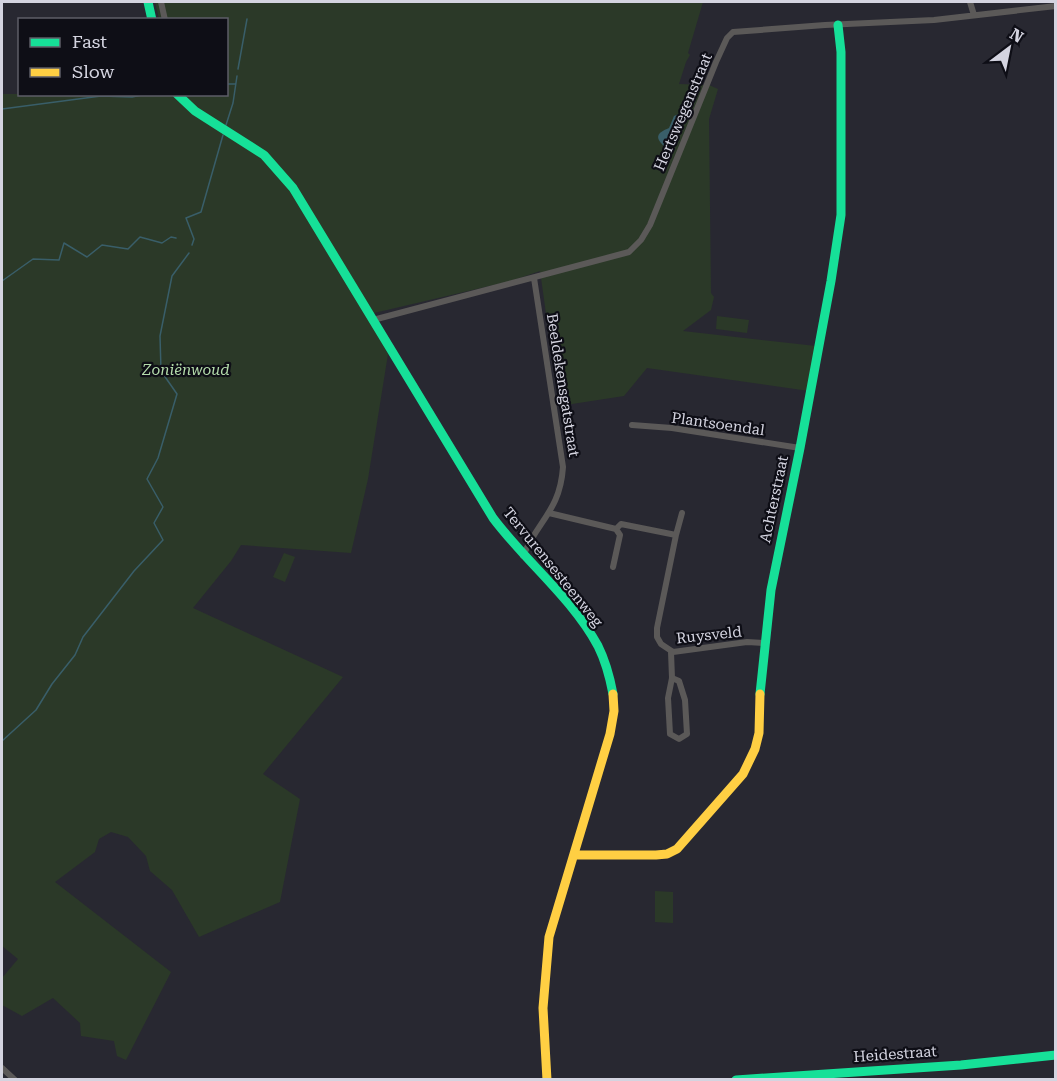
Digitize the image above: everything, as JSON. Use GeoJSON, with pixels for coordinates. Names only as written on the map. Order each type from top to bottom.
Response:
{"type":"FeatureCollection","features":[{"type":"Feature","properties":{"kind":"street"},"geometry":{"type":"LineString","coordinates":[[148,2],[152,18]]}},
{"type":"Feature","properties":{"kind":"street"},"geometry":{"type":"LineString","coordinates":[[161,2],[165,18]]}},
{"type":"Feature","properties":{"kind":"street"},"geometry":{"type":"LineString","coordinates":[[970,2],[974,15]]}},
{"type":"Feature","properties":{"kind":"street","name":"Hertswegenstraat"},"geometry":{"type":"LineString","coordinates":[[373,320],[629,252],[641,240],[650,225],[716,62],[733,32],[934,20],[1056,6]]}},
{"type":"Feature","properties":{"kind":"street","name":"Achterstraat"},"geometry":{"type":"LineString","coordinates":[[574,855],[656,855],[673,851],[685,842],[740,778],[749,764],[759,733],[761,680],[771,590],[800,448],[841,216],[841,51],[838,25]]}},
{"type":"Feature","properties":{"kind":"street","name":"Tervurensesteenweg"},"geometry":{"type":"LineString","coordinates":[[179,96],[195,111],[272,162],[293,188],[493,518],[523,557],[581,621],[599,650],[612,682],[615,700],[610,734],[549,937],[544,988],[547,1080]]}},
{"type":"Feature","properties":{"kind":"street","name":"Beeldekensgatstraat"},"geometry":{"type":"LineString","coordinates":[[523,557],[556,502],[562,485],[563,467],[534,278]]}},
{"type":"Feature","properties":{"kind":"street","name":"Plantsoendal"},"geometry":{"type":"LineString","coordinates":[[632,424],[800,448]]}},
{"type":"Feature","properties":{"kind":"street"},"geometry":{"type":"LineString","coordinates":[[549,513],[616,529],[620,535],[613,567]]}},
{"type":"Feature","properties":{"kind":"street","name":"Ruysveld"},"geometry":{"type":"LineString","coordinates":[[682,513],[657,628],[657,637],[661,644],[671,652],[682,653],[747,642],[766,643]]}},
{"type":"Feature","properties":{"kind":"street"},"geometry":{"type":"LineString","coordinates":[[616,529],[621,524],[676,535]]}},
{"type":"Feature","properties":{"kind":"street"},"geometry":{"type":"LineString","coordinates":[[671,652],[672,678],[668,698],[670,734],[679,739],[687,734],[685,700],[679,681],[672,678]]}},
{"type":"Feature","properties":{"kind":"street","name":"Heidestraat"},"geometry":{"type":"LineString","coordinates":[[736,1080],[962,1065],[1056,1054]]}},
{"type":"Feature","properties":{"kind":"street"},"geometry":{"type":"LineString","coordinates":[[2,1068],[15,1080]]}},
{"type":"Feature","properties":{"kind":"green space","name":"Zoniënwoud"},"geometry":{"type":"Polygon","coordinates":[[[155,2],[703,2],[688,53],[690,55],[679,84],[709,85],[718,89],[709,119],[711,293],[714,297],[711,310],[683,331],[816,346],[809,391],[647,368],[624,396],[559,406],[540,271],[511,281],[374,313],[369,319],[388,354],[368,479],[351,553],[241,545],[193,608],[343,677],[263,774],[300,799],[280,902],[199,937],[172,890],[150,871],[146,856],[128,837],[111,832],[99,839],[95,852],[55,882],[171,972],[126,1060],[117,1056],[114,1041],[81,1036],[80,1023],[53,998],[22,1016],[2,1005],[2,978],[18,959],[2,946],[2,94],[18,94],[18,96],[228,96],[228,18],[159,18],[155,2]]]}},
{"type":"Feature","properties":{"kind":"green space"},"geometry":{"type":"Polygon","coordinates":[[[717,316],[749,320],[747,333],[716,329],[717,316]]]}},
{"type":"Feature","properties":{"kind":"green space"},"geometry":{"type":"Polygon","coordinates":[[[284,553],[295,557],[285,582],[273,577],[284,553]]]}},
{"type":"Feature","properties":{"kind":"green space"},"geometry":{"type":"Polygon","coordinates":[[[655,891],[673,892],[673,923],[655,922],[655,891]]]}},
{"type":"Feature","properties":{"kind":"water"},"geometry":{"type":"Polygon","coordinates":[[[679,114],[682,118],[681,125],[673,136],[670,146],[665,147],[659,141],[658,136],[669,128],[674,116],[679,114]]]}},
{"type":"Feature","properties":{"kind":"waterway"},"geometry":{"type":"LineString","coordinates":[[238,69],[247,19]]}},
{"type":"Feature","properties":{"kind":"waterway"},"geometry":{"type":"LineString","coordinates":[[226,125],[233,103],[237,76]]}},
{"type":"Feature","properties":{"kind":"waterway"},"geometry":{"type":"LineString","coordinates":[[228,84],[235,84]]}},
{"type":"Feature","properties":{"kind":"waterway"},"geometry":{"type":"LineString","coordinates":[[2,109],[101,96]]}},
{"type":"Feature","properties":{"kind":"waterway"},"geometry":{"type":"LineString","coordinates":[[101,96],[137,96]]}},
{"type":"Feature","properties":{"kind":"waterway"},"geometry":{"type":"LineString","coordinates":[[192,245],[194,239],[186,218],[201,212],[223,135]]}},
{"type":"Feature","properties":{"kind":"waterway"},"geometry":{"type":"LineString","coordinates":[[2,281],[33,259],[59,260],[64,243],[87,257],[102,245],[128,249],[140,237],[162,243],[171,237],[176,238]]}},
{"type":"Feature","properties":{"kind":"waterway"},"geometry":{"type":"LineString","coordinates":[[2,741],[36,710],[52,684],[75,655],[83,637],[134,571],[163,540],[154,523],[163,507],[147,479],[158,458],[177,394],[161,371],[160,336],[172,276],[189,253]]}},
{"type":"Feature","properties":{"kind":"traffic: fast"},"geometry":{"type":"LineString","coordinates":[[148,2],[152,18]]}},
{"type":"Feature","properties":{"kind":"traffic: fast"},"geometry":{"type":"LineString","coordinates":[[760,694],[771,590],[800,448],[841,215],[841,52],[838,25]]}},
{"type":"Feature","properties":{"kind":"traffic: fast"},"geometry":{"type":"LineString","coordinates":[[179,96],[195,111],[264,155],[293,188],[493,518],[562,596],[598,646],[613,694]]}},
{"type":"Feature","properties":{"kind":"traffic: fast"},"geometry":{"type":"LineString","coordinates":[[736,1080],[961,1065],[1056,1055]]}},
{"type":"Feature","properties":{"kind":"traffic: slow"},"geometry":{"type":"LineString","coordinates":[[547,1080],[543,1008],[549,937],[610,734],[614,711],[613,694]]}},
{"type":"Feature","properties":{"kind":"traffic: slow"},"geometry":{"type":"LineString","coordinates":[[574,855],[656,855],[667,854],[677,849],[743,774],[755,749],[759,733],[760,694]]}}]}
